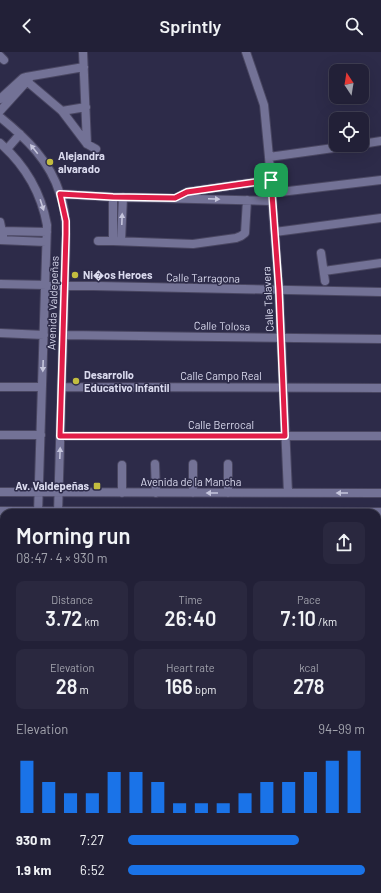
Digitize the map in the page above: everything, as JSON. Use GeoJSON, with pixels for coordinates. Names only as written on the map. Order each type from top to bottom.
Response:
{"type":"FeatureCollection","features":[{"type":"Feature","properties":{"kind":"street"},"geometry":{"type":"LineString","coordinates":[[83,52],[87,144]]}},
{"type":"Feature","properties":{"kind":"street","name":"Calle Talavera"},"geometry":{"type":"LineString","coordinates":[[246,52],[264,105],[269,157],[279,290],[288,493]]}},
{"type":"Feature","properties":{"kind":"street"},"geometry":{"type":"LineString","coordinates":[[0,99],[27,79],[84,67]]}},
{"type":"Feature","properties":{"kind":"street"},"geometry":{"type":"LineString","coordinates":[[27,79],[62,111],[87,144],[96,149]]}},
{"type":"Feature","properties":{"kind":"street"},"geometry":{"type":"LineString","coordinates":[[0,112],[27,79]]}},
{"type":"Feature","properties":{"kind":"street"},"geometry":{"type":"LineString","coordinates":[[62,111],[86,107]]}},
{"type":"Feature","properties":{"kind":"street","name":"Avenida Valdepeñas"},"geometry":{"type":"LineString","coordinates":[[0,117],[29,142],[42,159],[60,194],[66,221],[58,509]]}},
{"type":"Feature","properties":{"kind":"street"},"geometry":{"type":"LineString","coordinates":[[6,149],[20,134]]}},
{"type":"Feature","properties":{"kind":"street"},"geometry":{"type":"LineString","coordinates":[[369,143],[381,141]]}},
{"type":"Feature","properties":{"kind":"street","name":"Avenida Valdepeñas"},"geometry":{"type":"LineString","coordinates":[[0,143],[26,171],[35,187],[45,213],[47,232],[38,509]]}},
{"type":"Feature","properties":{"kind":"street"},"geometry":{"type":"LineString","coordinates":[[269,157],[329,149]]}},
{"type":"Feature","properties":{"kind":"street"},"geometry":{"type":"LineString","coordinates":[[175,198],[187,192],[271,180]]}},
{"type":"Feature","properties":{"kind":"street"},"geometry":{"type":"LineString","coordinates":[[60,194],[123,198],[248,200],[381,180]]}},
{"type":"Feature","properties":{"kind":"street"},"geometry":{"type":"LineString","coordinates":[[113,197],[117,241]]}},
{"type":"Feature","properties":{"kind":"street"},"geometry":{"type":"LineString","coordinates":[[117,241],[123,198]]}},
{"type":"Feature","properties":{"kind":"street"},"geometry":{"type":"LineString","coordinates":[[98,241],[193,244],[241,236],[245,233],[248,200]]}},
{"type":"Feature","properties":{"kind":"street"},"geometry":{"type":"LineString","coordinates":[[275,232],[381,218]]}},
{"type":"Feature","properties":{"kind":"street"},"geometry":{"type":"LineString","coordinates":[[46,242],[2,240],[1,227],[47,232]]}},
{"type":"Feature","properties":{"kind":"street"},"geometry":{"type":"LineString","coordinates":[[321,253],[326,281]]}},
{"type":"Feature","properties":{"kind":"street"},"geometry":{"type":"LineString","coordinates":[[324,272],[381,264]]}},
{"type":"Feature","properties":{"kind":"street","name":"Calle Tarragona"},"geometry":{"type":"LineString","coordinates":[[0,284],[381,292]]}},
{"type":"Feature","properties":{"kind":"street"},"geometry":{"type":"LineString","coordinates":[[0,333],[44,335]]}},
{"type":"Feature","properties":{"kind":"street","name":"Calle Tolosa"},"geometry":{"type":"LineString","coordinates":[[64,335],[381,339]]}},
{"type":"Feature","properties":{"kind":"street"},"geometry":{"type":"LineString","coordinates":[[0,387],[42,387]]}},
{"type":"Feature","properties":{"kind":"street","name":"Calle Campo Real"},"geometry":{"type":"LineString","coordinates":[[62,387],[381,388]]}},
{"type":"Feature","properties":{"kind":"street"},"geometry":{"type":"LineString","coordinates":[[0,435],[41,435]]}},
{"type":"Feature","properties":{"kind":"street","name":"Calle Berrocal"},"geometry":{"type":"LineString","coordinates":[[60,436],[381,436]]}},
{"type":"Feature","properties":{"kind":"street"},"geometry":{"type":"LineString","coordinates":[[156,464],[156,493]]}},
{"type":"Feature","properties":{"kind":"street"},"geometry":{"type":"LineString","coordinates":[[193,464],[193,493]]}},
{"type":"Feature","properties":{"kind":"street"},"geometry":{"type":"LineString","coordinates":[[228,464],[228,493]]}},
{"type":"Feature","properties":{"kind":"street"},"geometry":{"type":"LineString","coordinates":[[122,465],[122,493]]}},
{"type":"Feature","properties":{"kind":"street","name":"Avenida de la Mancha"},"geometry":{"type":"LineString","coordinates":[[0,492],[381,493]]}},
{"type":"Feature","properties":{"kind":"place","name":"Alejandra alvarado"},"geometry":{"type":"Point","coordinates":[50,162]}},
{"type":"Feature","properties":{"kind":"place","name":"Ni�os Heroes"},"geometry":{"type":"Point","coordinates":[75,275]}},
{"type":"Feature","properties":{"kind":"place","name":"Desarrollo Educativo Infantil"},"geometry":{"type":"Point","coordinates":[76,381]}},
{"type":"Feature","properties":{"kind":"place","name":"Av. Valdepeñas"},"geometry":{"type":"Point","coordinates":[97,486]}},
{"type":"Feature","properties":{"kind":"route"},"geometry":{"type":"LineString","coordinates":[[271,180],[279,290],[285,436],[60,436],[66,221],[60,194],[175,198],[187,192],[271,180]]}}]}
